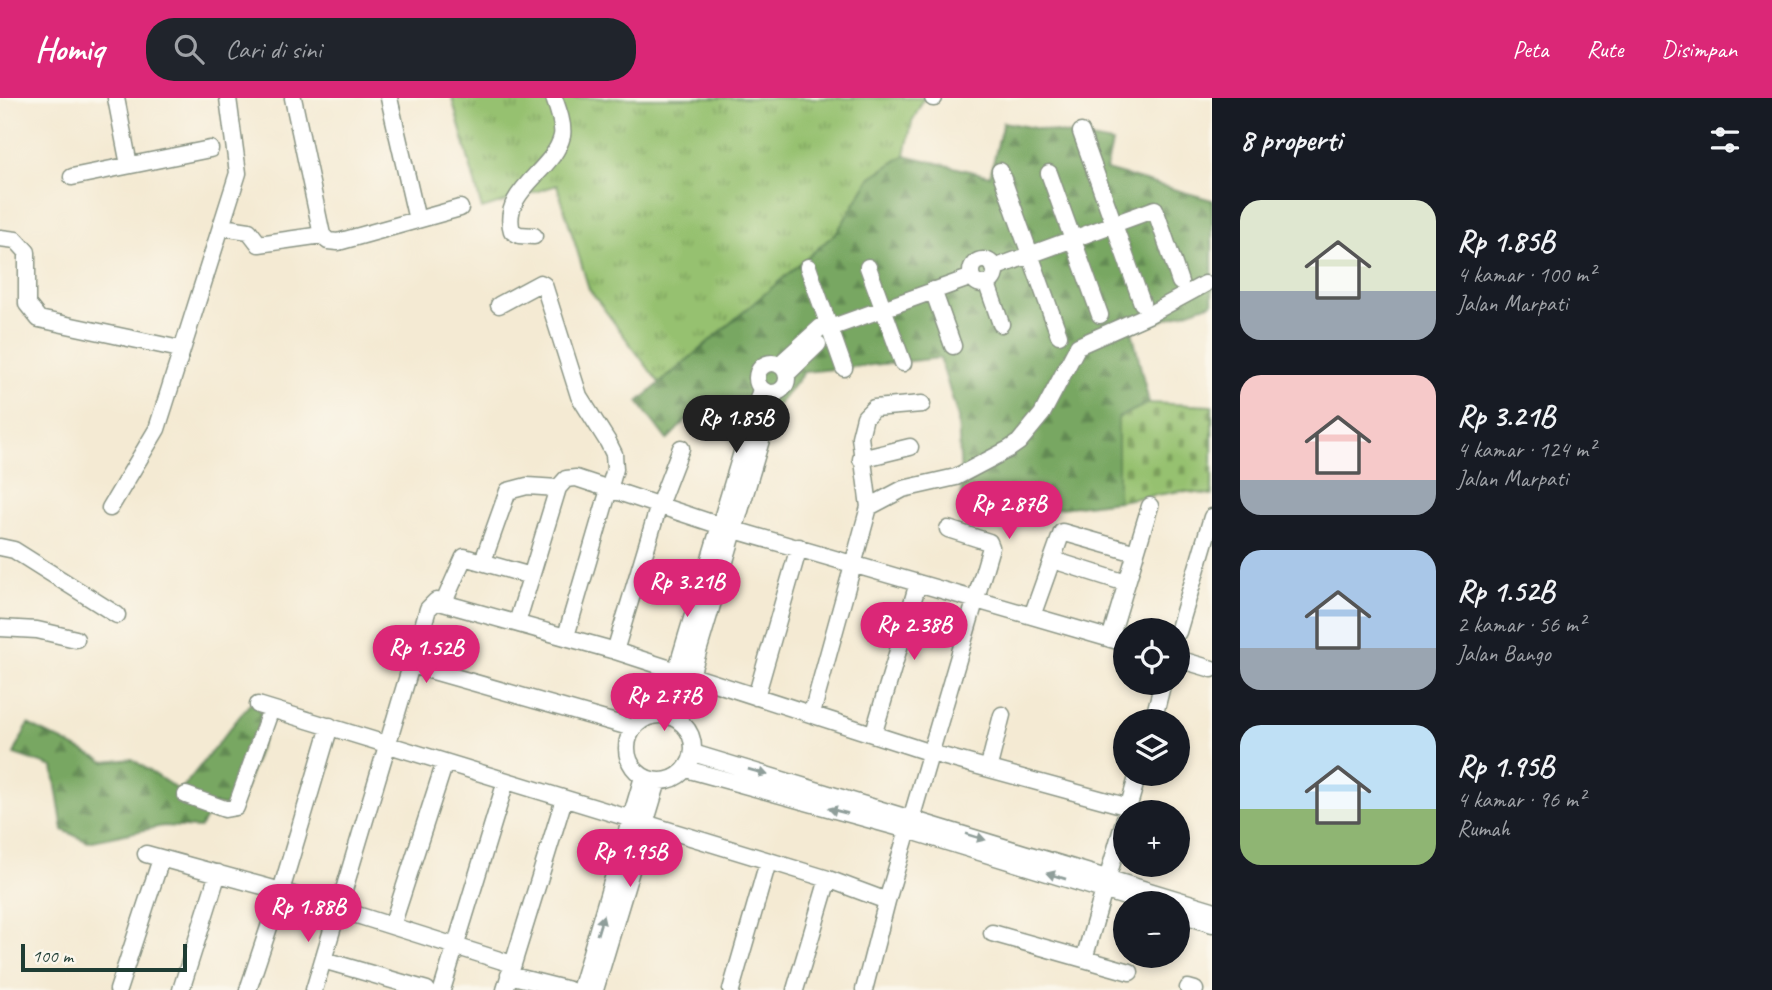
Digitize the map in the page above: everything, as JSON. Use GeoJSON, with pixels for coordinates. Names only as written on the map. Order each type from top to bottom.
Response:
{"type":"FeatureCollection","features":[{"type":"Feature","properties":{"kind":"street"},"geometry":{"type":"LineString","coordinates":[[116,98],[128,165]]}},
{"type":"Feature","properties":{"kind":"street"},"geometry":{"type":"LineString","coordinates":[[110,508],[157,429],[180,349],[222,226],[239,164],[228,98]]}},
{"type":"Feature","properties":{"kind":"street"},"geometry":{"type":"LineString","coordinates":[[293,98],[322,235],[328,241],[338,242],[460,208]]}},
{"type":"Feature","properties":{"kind":"street"},"geometry":{"type":"LineString","coordinates":[[389,98],[417,220]]}},
{"type":"Feature","properties":{"kind":"street"},"geometry":{"type":"LineString","coordinates":[[534,236],[519,235],[512,230],[509,222],[512,205],[556,151],[562,135],[554,98]]}},
{"type":"Feature","properties":{"kind":"street"},"geometry":{"type":"LineString","coordinates":[[1081,132],[1142,303]]}},
{"type":"Feature","properties":{"kind":"street"},"geometry":{"type":"LineString","coordinates":[[72,177],[210,149]]}},
{"type":"Feature","properties":{"kind":"street"},"geometry":{"type":"LineString","coordinates":[[1000,171],[1059,335]]}},
{"type":"Feature","properties":{"kind":"street"},"geometry":{"type":"LineString","coordinates":[[1049,173],[1100,315]]}},
{"type":"Feature","properties":{"kind":"street"},"geometry":{"type":"LineString","coordinates":[[994,268],[1154,209],[1180,282]]}},
{"type":"Feature","properties":{"kind":"street"},"geometry":{"type":"LineString","coordinates":[[222,226],[250,231],[259,244],[322,235]]}},
{"type":"Feature","properties":{"kind":"street"},"geometry":{"type":"LineString","coordinates":[[0,238],[16,240],[27,252],[27,304],[39,320],[180,349]]}},
{"type":"Feature","properties":{"kind":"street"},"geometry":{"type":"LineString","coordinates":[[979,261],[986,261],[994,268],[995,276],[987,284],[976,282],[972,276],[973,265],[979,261]]}},
{"type":"Feature","properties":{"kind":"street"},"geometry":{"type":"LineString","coordinates":[[808,267],[844,368]]}},
{"type":"Feature","properties":{"kind":"street"},"geometry":{"type":"LineString","coordinates":[[868,267],[903,363]]}},
{"type":"Feature","properties":{"kind":"street"},"geometry":{"type":"LineString","coordinates":[[783,369],[827,335],[830,328],[972,276]]}},
{"type":"Feature","properties":{"kind":"street"},"geometry":{"type":"LineString","coordinates":[[499,305],[540,283],[544,285],[579,396],[614,454],[611,489],[566,636]]}},
{"type":"Feature","properties":{"kind":"street"},"geometry":{"type":"LineString","coordinates":[[987,284],[1001,324]]}},
{"type":"Feature","properties":{"kind":"street"},"geometry":{"type":"LineString","coordinates":[[869,507],[903,489],[956,477],[1019,442],[1042,414],[1078,345],[1171,304],[1205,284]]}},
{"type":"Feature","properties":{"kind":"street"},"geometry":{"type":"LineString","coordinates":[[933,290],[953,346]]}},
{"type":"Feature","properties":{"kind":"street"},"geometry":{"type":"LineString","coordinates":[[768,391],[757,381],[759,371],[765,365],[783,369]]}},
{"type":"Feature","properties":{"kind":"street"},"geometry":{"type":"LineString","coordinates":[[768,391],[785,386],[783,369]]}},
{"type":"Feature","properties":{"kind":"street"},"geometry":{"type":"LineString","coordinates":[[670,717],[768,391]]}},
{"type":"Feature","properties":{"kind":"street"},"geometry":{"type":"LineString","coordinates":[[812,712],[869,507],[861,459],[861,426],[868,411],[874,408],[922,404]]}},
{"type":"Feature","properties":{"kind":"street"},"geometry":{"type":"LineString","coordinates":[[861,459],[910,447]]}},
{"type":"Feature","properties":{"kind":"street"},"geometry":{"type":"LineString","coordinates":[[615,650],[659,505],[681,448]]}},
{"type":"Feature","properties":{"kind":"street"},"geometry":{"type":"LineString","coordinates":[[517,623],[558,488],[566,479],[576,478],[727,527],[855,562],[1113,640]]}},
{"type":"Feature","properties":{"kind":"street"},"geometry":{"type":"LineString","coordinates":[[475,559],[508,491],[527,486],[558,488]]}},
{"type":"Feature","properties":{"kind":"street"},"geometry":{"type":"LineString","coordinates":[[1121,618],[1126,583],[1150,506]]}},
{"type":"Feature","properties":{"kind":"street"},"geometry":{"type":"LineString","coordinates":[[1182,618],[1212,517]]}},
{"type":"Feature","properties":{"kind":"street"},"geometry":{"type":"LineString","coordinates":[[864,990],[887,901],[991,544],[948,529]]}},
{"type":"Feature","properties":{"kind":"street"},"geometry":{"type":"LineString","coordinates":[[1032,616],[1064,531],[1136,553]]}},
{"type":"Feature","properties":{"kind":"street"},"geometry":{"type":"LineString","coordinates":[[0,547],[14,550],[117,615]]}},
{"type":"Feature","properties":{"kind":"street"},"geometry":{"type":"LineString","coordinates":[[756,697],[799,547]]}},
{"type":"Feature","properties":{"kind":"street"},"geometry":{"type":"LineString","coordinates":[[444,602],[462,560],[475,559],[531,576]]}},
{"type":"Feature","properties":{"kind":"street"},"geometry":{"type":"LineString","coordinates":[[1053,559],[1126,583]]}},
{"type":"Feature","properties":{"kind":"street"},"geometry":{"type":"LineString","coordinates":[[874,732],[918,583]]}},
{"type":"Feature","properties":{"kind":"street"},"geometry":{"type":"LineString","coordinates":[[314,990],[430,605],[436,601],[615,650],[683,674],[812,712],[931,752],[989,766],[1113,807]]}},
{"type":"Feature","properties":{"kind":"street"},"geometry":{"type":"LineString","coordinates":[[0,628],[37,630],[76,639]]}},
{"type":"Feature","properties":{"kind":"street"},"geometry":{"type":"LineString","coordinates":[[1190,663],[1212,669]]}},
{"type":"Feature","properties":{"kind":"street"},"geometry":{"type":"LineString","coordinates":[[412,665],[633,729]]}},
{"type":"Feature","properties":{"kind":"street"},"geometry":{"type":"LineString","coordinates":[[186,795],[225,809],[236,807],[265,707],[828,879],[887,901]]}},
{"type":"Feature","properties":{"kind":"street"},"geometry":{"type":"LineString","coordinates":[[989,766],[1002,715]]}},
{"type":"Feature","properties":{"kind":"street"},"geometry":{"type":"LineString","coordinates":[[646,717],[670,717],[692,737],[693,752],[686,769],[673,779],[651,779],[632,766],[627,751],[633,729],[646,717]]}},
{"type":"Feature","properties":{"kind":"street"},"geometry":{"type":"LineString","coordinates":[[248,990],[281,891],[330,726]]}},
{"type":"Feature","properties":{"kind":"street"},"geometry":{"type":"LineString","coordinates":[[693,752],[911,824],[1106,884],[1212,909]]}},
{"type":"Feature","properties":{"kind":"street"},"geometry":{"type":"LineString","coordinates":[[392,926],[444,762]]}},
{"type":"Feature","properties":{"kind":"street"},"geometry":{"type":"LineString","coordinates":[[686,769],[911,824]]}},
{"type":"Feature","properties":{"kind":"street"},"geometry":{"type":"LineString","coordinates":[[580,990],[651,779]]}},
{"type":"Feature","properties":{"kind":"street"},"geometry":{"type":"LineString","coordinates":[[442,990],[506,781]]}},
{"type":"Feature","properties":{"kind":"street"},"geometry":{"type":"LineString","coordinates":[[509,976],[564,799]]}},
{"type":"Feature","properties":{"kind":"street"},"geometry":{"type":"LineString","coordinates":[[595,990],[638,822]]}},
{"type":"Feature","properties":{"kind":"street"},"geometry":{"type":"LineString","coordinates":[[118,990],[154,857],[281,891],[392,926],[454,946],[509,976],[569,990]]}},
{"type":"Feature","properties":{"kind":"street"},"geometry":{"type":"LineString","coordinates":[[1084,959],[1113,860]]}},
{"type":"Feature","properties":{"kind":"street"},"geometry":{"type":"LineString","coordinates":[[731,990],[768,862]]}},
{"type":"Feature","properties":{"kind":"street"},"geometry":{"type":"LineString","coordinates":[[181,990],[218,873]]}},
{"type":"Feature","properties":{"kind":"street"},"geometry":{"type":"LineString","coordinates":[[795,990],[828,879]]}},
{"type":"Feature","properties":{"kind":"street"},"geometry":{"type":"LineString","coordinates":[[1106,884],[1120,891]]}},
{"type":"Feature","properties":{"kind":"street"},"geometry":{"type":"LineString","coordinates":[[1190,917],[1212,924]]}},
{"type":"Feature","properties":{"kind":"street"},"geometry":{"type":"LineString","coordinates":[[992,933],[1130,972]]}},
{"type":"Feature","properties":{"kind":"street"},"geometry":{"type":"LineString","coordinates":[[323,960],[427,990]]}},
{"type":"Feature","properties":{"kind":"green space"},"geometry":{"type":"Polygon","coordinates":[[[452,98],[924,98],[912,122],[905,155],[871,177],[838,232],[660,384],[589,289],[557,185],[482,209],[452,98]]]}},
{"type":"Feature","properties":{"kind":"green space"},"geometry":{"type":"Polygon","coordinates":[[[1003,122],[1112,143],[1106,170],[1212,200],[1212,303],[1132,331],[1149,403],[1118,418],[1118,501],[963,520],[958,418],[940,358],[804,372],[745,448],[690,416],[667,440],[638,402],[837,232],[871,177],[905,155],[990,176],[1003,122]]]}},
{"type":"Feature","properties":{"kind":"green space"},"geometry":{"type":"Polygon","coordinates":[[[1149,403],[1212,406],[1212,495],[1182,491],[1118,501],[1118,418],[1149,403]]]}},
{"type":"Feature","properties":{"kind":"green space"},"geometry":{"type":"Polygon","coordinates":[[[252,701],[269,722],[238,808],[214,804],[200,828],[163,826],[88,842],[63,830],[53,767],[14,754],[28,724],[105,762],[132,759],[180,791],[252,701]]]}}]}
